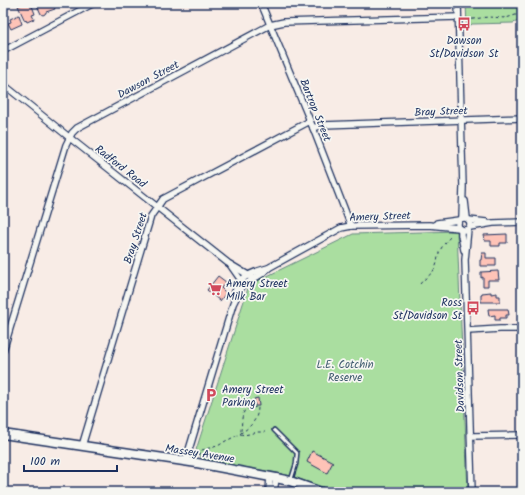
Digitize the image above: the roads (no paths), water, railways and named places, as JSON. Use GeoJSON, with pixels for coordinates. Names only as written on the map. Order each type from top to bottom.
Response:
{"type":"FeatureCollection","features":[{"type":"Feature","properties":{"kind":"street"},"geometry":{"type":"LineString","coordinates":[[3,52],[94,3]]}},
{"type":"Feature","properties":{"kind":"street","name":"Bartrop Street"},"geometry":{"type":"LineString","coordinates":[[261,3],[313,128],[351,226]]}},
{"type":"Feature","properties":{"kind":"street"},"geometry":{"type":"LineString","coordinates":[[458,3],[464,219]]}},
{"type":"Feature","properties":{"kind":"street","name":"Dawson Street"},"geometry":{"type":"LineString","coordinates":[[3,351],[66,145],[72,133],[78,128],[270,25],[284,22],[458,17]]}},
{"type":"Feature","properties":{"kind":"street","name":"Radford Road"},"geometry":{"type":"LineString","coordinates":[[3,84],[228,263],[250,277]]}},
{"type":"Feature","properties":{"kind":"street","name":"Bray Street"},"geometry":{"type":"LineString","coordinates":[[313,128],[323,124],[522,118]]}},
{"type":"Feature","properties":{"kind":"street","name":"Bray Street"},"geometry":{"type":"LineString","coordinates":[[82,446],[151,216],[163,199],[310,121]]}},
{"type":"Feature","properties":{"kind":"street"},"geometry":{"type":"LineString","coordinates":[[464,219],[471,223],[465,228],[458,224],[464,219]]}},
{"type":"Feature","properties":{"kind":"street","name":"Amery Street"},"geometry":{"type":"LineString","coordinates":[[429,225],[464,219],[493,223]]}},
{"type":"Feature","properties":{"kind":"street","name":"Amery Street"},"geometry":{"type":"LineString","coordinates":[[186,462],[233,304],[243,283],[250,277],[260,275],[270,267],[341,228],[351,226],[429,225],[465,228],[493,223],[522,222]]}},
{"type":"Feature","properties":{"kind":"street","name":"Davidson Street"},"geometry":{"type":"LineString","coordinates":[[465,228],[472,492]]}},
{"type":"Feature","properties":{"kind":"street","name":"Radford Road"},"geometry":{"type":"LineString","coordinates":[[228,263],[243,283]]}},
{"type":"Feature","properties":{"kind":"street"},"geometry":{"type":"LineString","coordinates":[[468,332],[500,329],[522,329]]}},
{"type":"Feature","properties":{"kind":"street","name":"Massey Avenue"},"geometry":{"type":"LineString","coordinates":[[3,434],[273,477],[290,481],[321,492]]}},
{"type":"Feature","properties":{"kind":"street"},"geometry":{"type":"LineString","coordinates":[[471,436],[522,434]]}},
{"type":"Feature","properties":{"kind":"street"},"geometry":{"type":"LineString","coordinates":[[269,492],[273,477]]}},
{"type":"Feature","properties":{"kind":"street"},"geometry":{"type":"LineString","coordinates":[[273,477],[274,492]]}},
{"type":"Feature","properties":{"kind":"lane"},"geometry":{"type":"LineString","coordinates":[[274,430],[298,453],[290,481]]}},
{"type":"Feature","properties":{"kind":"place","name":"Dawson St/Davidson St"},"geometry":{"type":"Point","coordinates":[464,24]}},
{"type":"Feature","properties":{"kind":"place","name":"Amery Street Milk Bar"},"geometry":{"type":"Point","coordinates":[215,289]}},
{"type":"Feature","properties":{"kind":"place","name":"Ross St/Davidson St"},"geometry":{"type":"Point","coordinates":[473,308]}},
{"type":"Feature","properties":{"kind":"place","name":"Amery Street Parking"},"geometry":{"type":"Point","coordinates":[211,395]}},
{"type":"Feature","properties":{"kind":"park label","name":"L.E. Cotchin Reserve"},"geometry":{"type":"Point","coordinates":[345,370]}}]}
